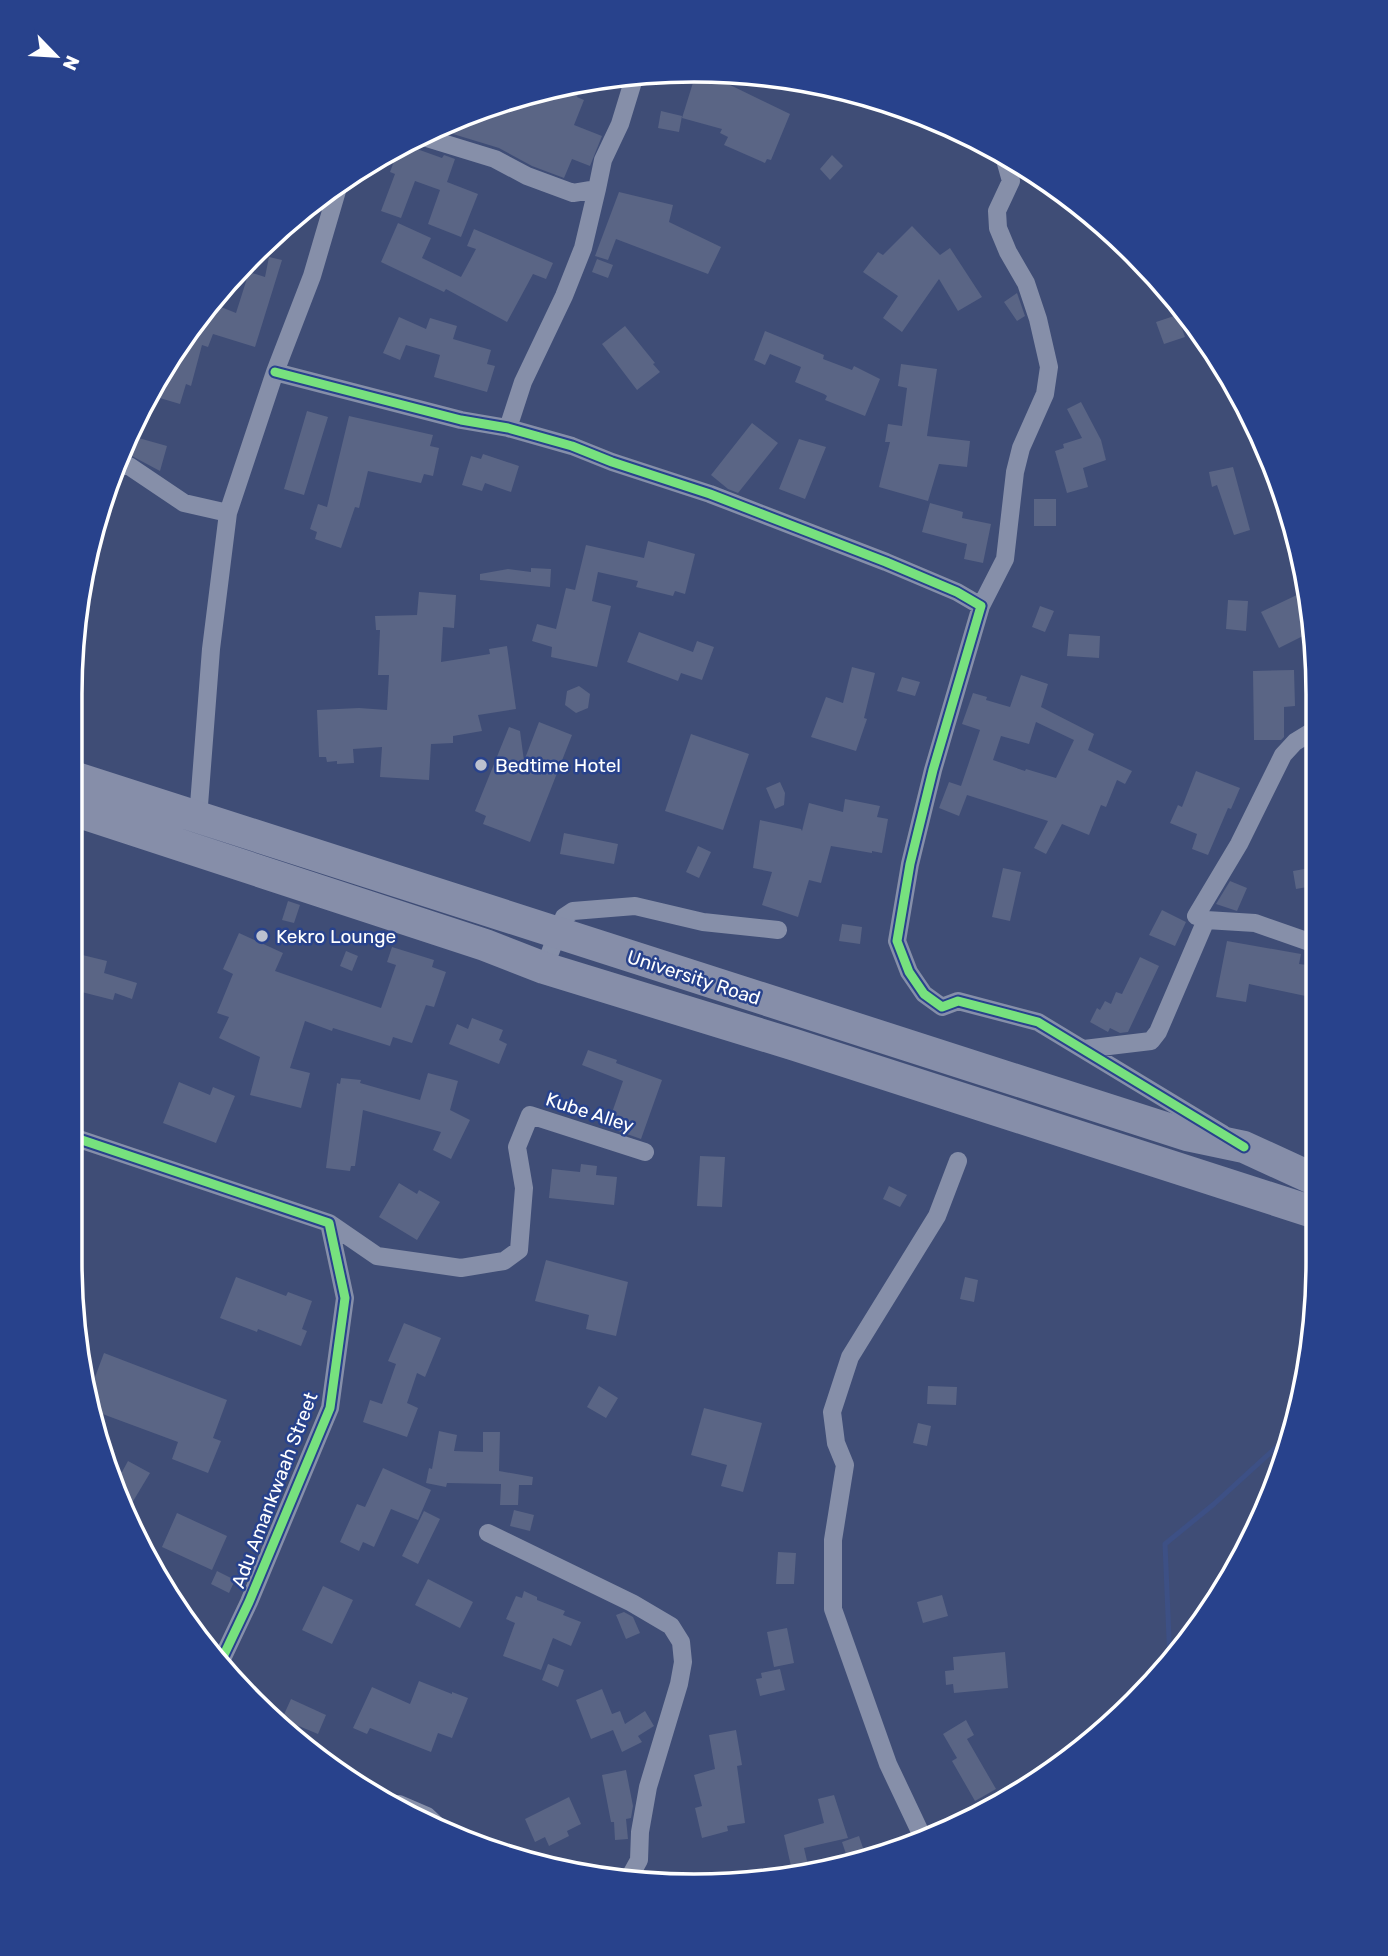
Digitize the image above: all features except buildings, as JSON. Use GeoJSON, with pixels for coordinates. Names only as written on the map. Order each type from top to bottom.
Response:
{"type":"FeatureCollection","features":[{"type":"Feature","properties":{"kind":"highway","name":"University Road"},"geometry":{"type":"LineString","coordinates":[[82,780],[1187,1135],[1244,1147],[1306,1175]]}},
{"type":"Feature","properties":{"kind":"highway","name":"University Road"},"geometry":{"type":"LineString","coordinates":[[82,813],[485,945],[544,968],[795,1045],[1306,1210]]}},
{"type":"Feature","properties":{"kind":"street"},"geometry":{"type":"LineString","coordinates":[[509,428],[523,382],[564,296],[583,248],[603,160],[620,124],[632,86]]}},
{"type":"Feature","properties":{"kind":"street"},"geometry":{"type":"LineString","coordinates":[[434,140],[495,159],[527,176],[573,193],[597,189]]}},
{"type":"Feature","properties":{"kind":"street"},"geometry":{"type":"LineString","coordinates":[[1008,169],[1011,181],[997,211],[998,228],[1026,283],[1038,318],[1049,367],[1045,394],[1021,448],[1015,472],[1005,559],[981,606],[933,770],[910,863],[897,941],[909,972],[924,994],[942,1007],[958,1001],[1038,1022],[1244,1147]]}},
{"type":"Feature","properties":{"kind":"street"},"geometry":{"type":"LineString","coordinates":[[182,846],[198,818],[211,649],[228,513],[275,373],[312,276],[334,200]]}},
{"type":"Feature","properties":{"kind":"street"},"geometry":{"type":"LineString","coordinates":[[275,373],[461,420],[509,428],[572,446],[710,494],[957,592],[981,606]]}},
{"type":"Feature","properties":{"kind":"street"},"geometry":{"type":"LineString","coordinates":[[127,466],[184,503],[228,513]]}},
{"type":"Feature","properties":{"kind":"street"},"geometry":{"type":"LineString","coordinates":[[1306,735],[1283,755],[1239,844],[1196,916],[1206,920],[1255,923],[1306,941]]}},
{"type":"Feature","properties":{"kind":"street"},"geometry":{"type":"LineString","coordinates":[[544,968],[556,933],[568,912],[635,906],[703,922],[778,930]]}},
{"type":"Feature","properties":{"kind":"street"},"geometry":{"type":"LineString","coordinates":[[1084,1049],[1151,1041],[1158,1032],[1206,920]]}},
{"type":"Feature","properties":{"kind":"street","name":"Kube Alley"},"geometry":{"type":"LineString","coordinates":[[329,1223],[377,1256],[461,1268],[504,1261],[519,1250],[524,1188],[517,1147],[530,1115],[646,1152]]}},
{"type":"Feature","properties":{"kind":"street"},"geometry":{"type":"LineString","coordinates":[[82,1140],[329,1223]]}},
{"type":"Feature","properties":{"kind":"street"},"geometry":{"type":"LineString","coordinates":[[919,1830],[888,1764],[833,1609],[833,1540],[845,1465],[836,1443],[832,1412],[850,1357],[937,1216],[958,1161]]}},
{"type":"Feature","properties":{"kind":"street","name":"Adu Amankwaah Street"},"geometry":{"type":"LineString","coordinates":[[225,1654],[330,1408],[345,1298],[329,1223]]}},
{"type":"Feature","properties":{"kind":"street"},"geometry":{"type":"LineString","coordinates":[[488,1533],[632,1603],[671,1626],[681,1642],[683,1662],[679,1684],[648,1787],[640,1832],[639,1860],[633,1870]]}},
{"type":"Feature","properties":{"kind":"waterway"},"geometry":{"type":"LineString","coordinates":[[1169,1646],[1165,1544],[1277,1447]]}},
{"type":"Feature","properties":{"kind":"cycle path"},"geometry":{"type":"LineString","coordinates":[[275,372],[572,446],[710,494],[886,562],[957,592],[981,606],[933,770],[910,864],[897,941],[909,972],[924,994],[942,1007],[958,1001],[1038,1022],[1244,1147]]}},
{"type":"Feature","properties":{"kind":"cycle path"},"geometry":{"type":"LineString","coordinates":[[82,1140],[329,1223],[345,1298],[330,1408],[249,1602],[225,1653]]}},
{"type":"Feature","properties":{"kind":"place","name":"Bedtime Hotel"},"geometry":{"type":"Point","coordinates":[481,765]}},
{"type":"Feature","properties":{"kind":"place","name":"Kekro Lounge"},"geometry":{"type":"Point","coordinates":[262,936]}}]}
